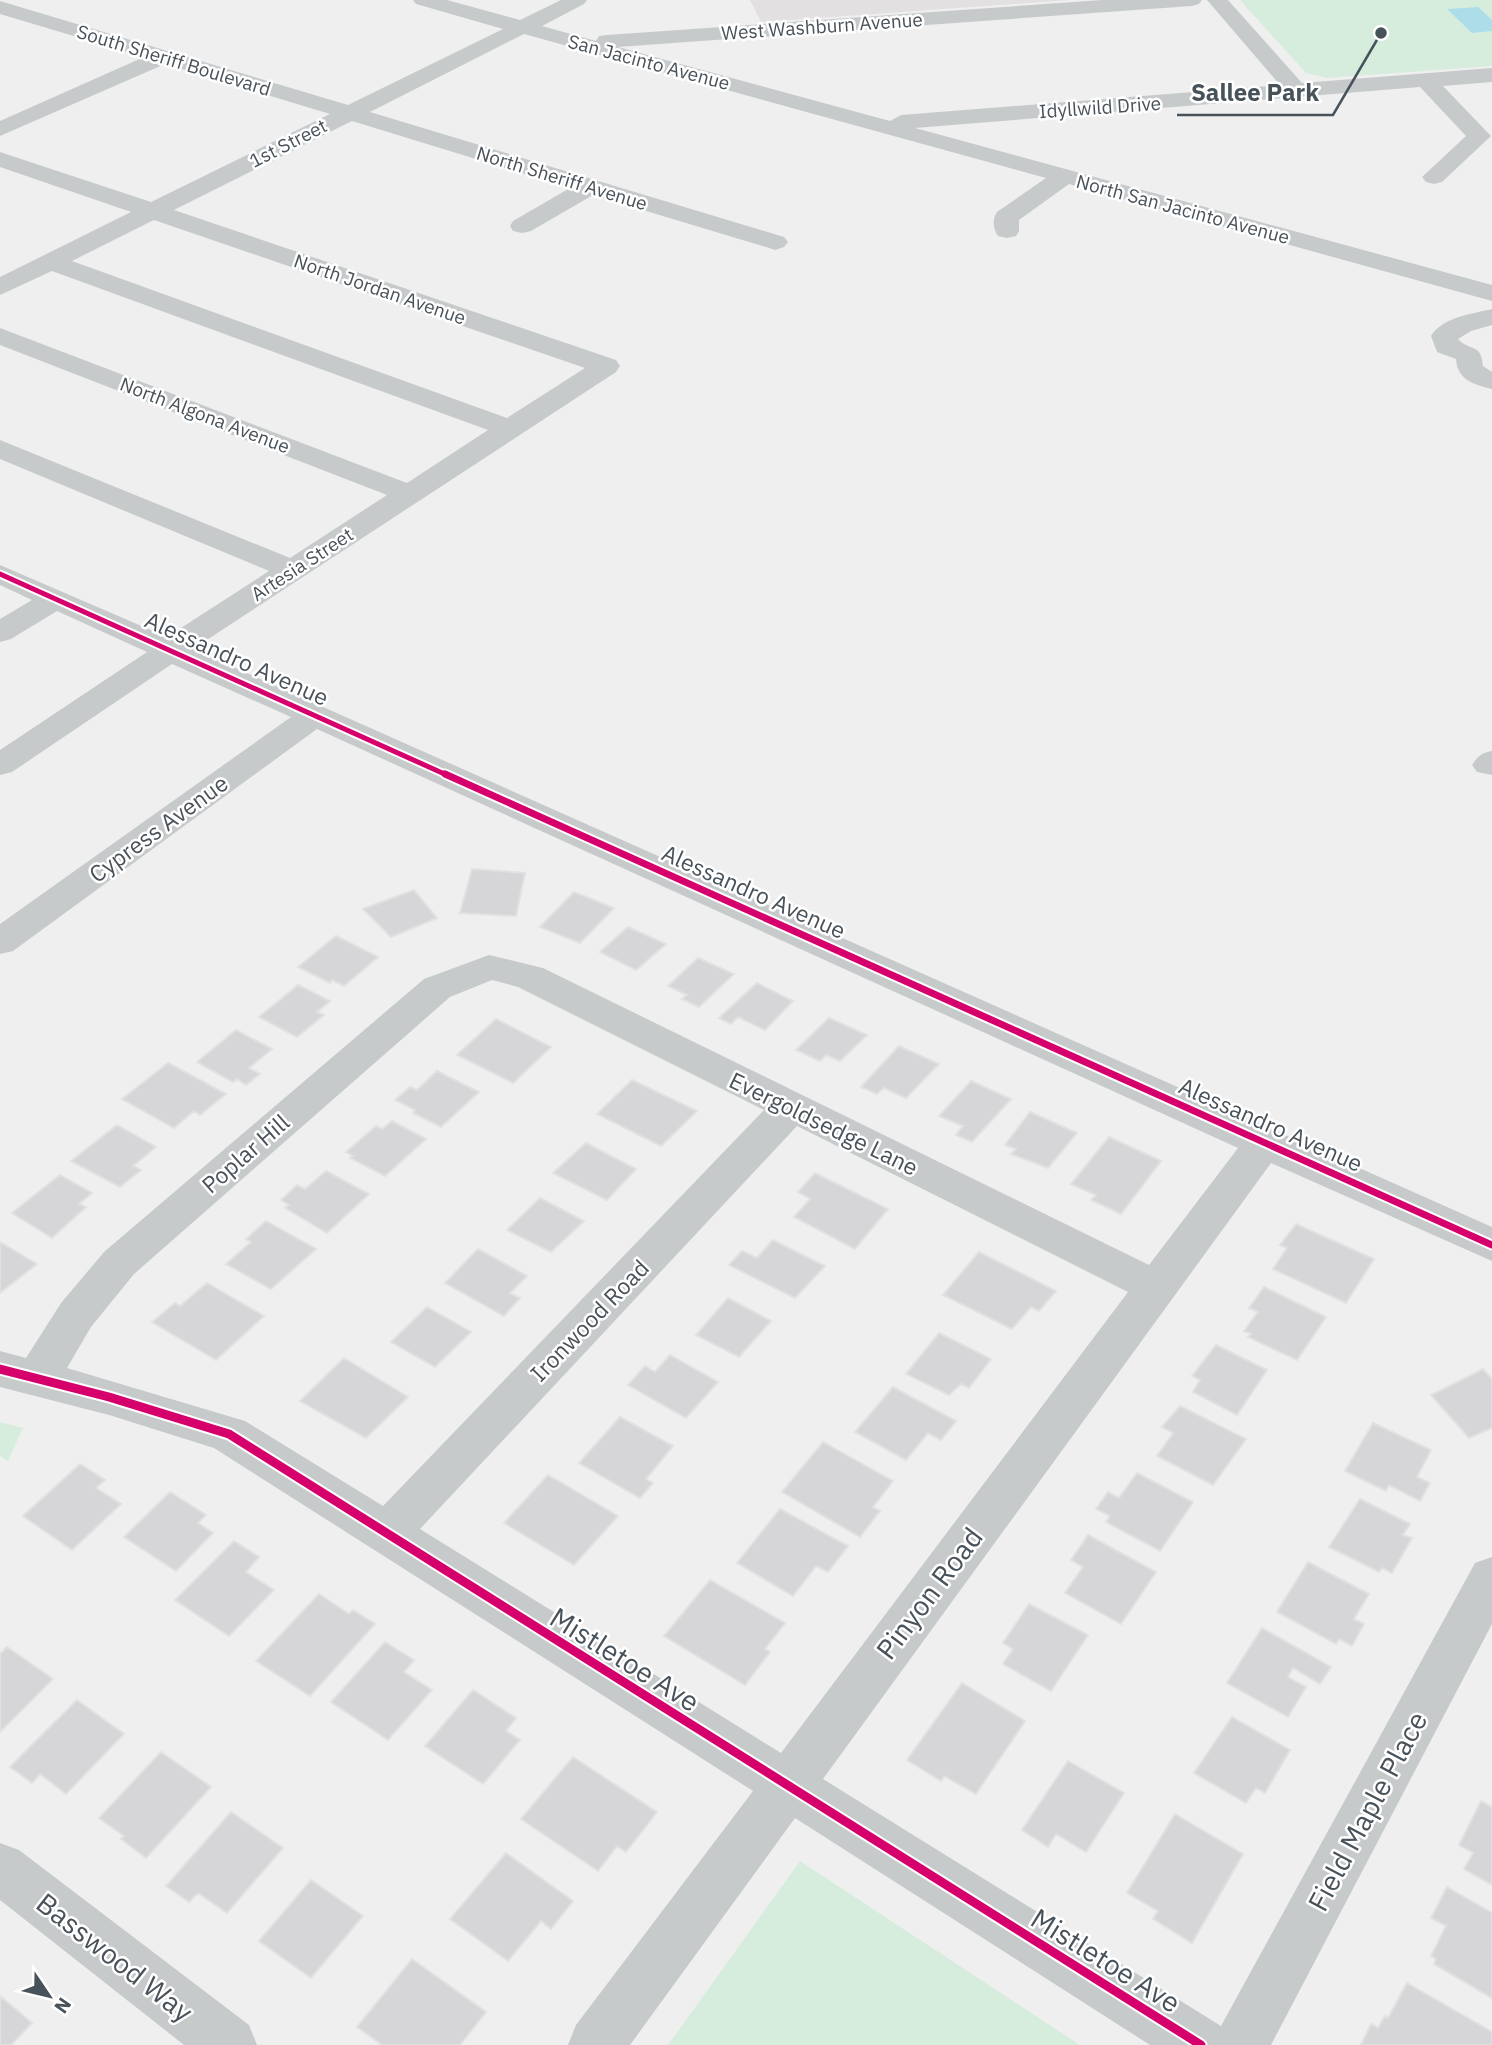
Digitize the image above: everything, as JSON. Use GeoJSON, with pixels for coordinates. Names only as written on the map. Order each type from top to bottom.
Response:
{"type":"FeatureCollection","features":[{"type":"Feature","properties":{"kind":"street","name":"San Jacinto Avenue"},"geometry":{"type":"LineString","coordinates":[[423,0],[875,124]]}},
{"type":"Feature","properties":{"kind":"street","name":"1st Street"},"geometry":{"type":"LineString","coordinates":[[0,287],[577,0]]}},
{"type":"Feature","properties":{"kind":"street","name":"West Washburn Avenue"},"geometry":{"type":"LineString","coordinates":[[579,43],[965,8],[1192,0]]}},
{"type":"Feature","properties":{"kind":"street"},"geometry":{"type":"LineString","coordinates":[[1217,0],[1296,90]]}},
{"type":"Feature","properties":{"kind":"street","name":"South Sheriff Boulevard"},"geometry":{"type":"LineString","coordinates":[[5,6],[348,114]]}},
{"type":"Feature","properties":{"kind":"street"},"geometry":{"type":"LineString","coordinates":[[0,130],[163,57]]}},
{"type":"Feature","properties":{"kind":"street","name":"Idyllwild Drive"},"geometry":{"type":"LineString","coordinates":[[875,124],[1492,75]]}},
{"type":"Feature","properties":{"kind":"street"},"geometry":{"type":"LineString","coordinates":[[1425,80],[1479,136],[1434,177]]}},
{"type":"Feature","properties":{"kind":"street","name":"North Sheriff Avenue"},"geometry":{"type":"LineString","coordinates":[[348,114],[775,242]]}},
{"type":"Feature","properties":{"kind":"street","name":"North San Jacinto Avenue"},"geometry":{"type":"LineString","coordinates":[[875,124],[1492,293]]}},
{"type":"Feature","properties":{"kind":"street","name":"North Jordan Avenue"},"geometry":{"type":"LineString","coordinates":[[0,159],[606,366]]}},
{"type":"Feature","properties":{"kind":"street"},"geometry":{"type":"LineString","coordinates":[[1007,231],[1006,218],[1064,177]]}},
{"type":"Feature","properties":{"kind":"street"},"geometry":{"type":"LineString","coordinates":[[522,226],[589,187]]}},
{"type":"Feature","properties":{"kind":"street"},"geometry":{"type":"LineString","coordinates":[[52,262],[510,429]]}},
{"type":"Feature","properties":{"kind":"street"},"geometry":{"type":"LineString","coordinates":[[1492,317],[1477,319],[1444,336],[1446,346],[1469,355],[1470,368],[1479,377],[1492,381]]}},
{"type":"Feature","properties":{"kind":"street","name":"North Algona Avenue"},"geometry":{"type":"LineString","coordinates":[[0,336],[410,494]]}},
{"type":"Feature","properties":{"kind":"street","name":"Artesia Street"},"geometry":{"type":"LineString","coordinates":[[0,765],[148,667],[169,650],[606,366]]}},
{"type":"Feature","properties":{"kind":"street"},"geometry":{"type":"LineString","coordinates":[[0,449],[293,570]]}},
{"type":"Feature","properties":{"kind":"street","name":"Alessandro Avenue"},"geometry":{"type":"LineString","coordinates":[[0,574],[317,714],[1492,1245]]}},
{"type":"Feature","properties":{"kind":"street"},"geometry":{"type":"LineString","coordinates":[[0,632],[56,599]]}},
{"type":"Feature","properties":{"kind":"street","name":"Cypress Avenue"},"geometry":{"type":"LineString","coordinates":[[0,942],[317,714]]}},
{"type":"Feature","properties":{"kind":"street","name":"Evergoldsedge Lane"},"geometry":{"type":"LineString","coordinates":[[489,967],[530,977],[1156,1287]]}},
{"type":"Feature","properties":{"kind":"street","name":"Poplar Hill"},"geometry":{"type":"LineString","coordinates":[[19,1374],[76,1315],[119,1263],[437,988],[489,967]]}},
{"type":"Feature","properties":{"kind":"street","name":"Ironwood Road"},"geometry":{"type":"LineString","coordinates":[[387,1533],[791,1107]]}},
{"type":"Feature","properties":{"kind":"street","name":"Pinyon Road"},"geometry":{"type":"LineString","coordinates":[[596,2045],[1264,1142]]}},
{"type":"Feature","properties":{"kind":"street","name":"Mistletoe Ave"},"geometry":{"type":"LineString","coordinates":[[19,1374],[109,1396],[229,1434],[1201,2045]]}},
{"type":"Feature","properties":{"kind":"street","name":"Field Maple Place"},"geometry":{"type":"LineString","coordinates":[[1241,2045],[1492,1577]]}},
{"type":"Feature","properties":{"kind":"street","name":"Basswood Way"},"geometry":{"type":"LineString","coordinates":[[0,1868],[229,2045]]}},
{"type":"Feature","properties":{"kind":"shaded area"},"geometry":{"type":"Polygon","coordinates":[[[750,0],[1071,0],[761,22],[750,0]]]}},
{"type":"Feature","properties":{"kind":"green space"},"geometry":{"type":"Polygon","coordinates":[[[1240,0],[1492,0],[1492,66],[1327,78],[1306,73],[1240,0]]]}},
{"type":"Feature","properties":{"kind":"green space"},"geometry":{"type":"Polygon","coordinates":[[[0,1422],[23,1428],[8,1461],[0,1456],[0,1422]]]}},
{"type":"Feature","properties":{"kind":"green space"},"geometry":{"type":"Polygon","coordinates":[[[800,1861],[1080,2045],[668,2045],[800,1861]]]}},
{"type":"Feature","properties":{"kind":"water"},"geometry":{"type":"Polygon","coordinates":[[[1478,7],[1492,20],[1492,31],[1472,33],[1447,9],[1478,7]]]}},
{"type":"Feature","properties":{"kind":"building"},"geometry":{"type":"Polygon","coordinates":[[[472,869],[525,873],[516,916],[460,913],[472,869]]]}},
{"type":"Feature","properties":{"kind":"building"},"geometry":{"type":"Polygon","coordinates":[[[414,890],[437,918],[391,937],[363,909],[414,890]]]}},
{"type":"Feature","properties":{"kind":"building"},"geometry":{"type":"Polygon","coordinates":[[[574,892],[614,908],[580,943],[540,927],[574,892]]]}},
{"type":"Feature","properties":{"kind":"building"},"geometry":{"type":"Polygon","coordinates":[[[628,927],[666,944],[636,970],[600,952],[628,927]]]}},
{"type":"Feature","properties":{"kind":"building"},"geometry":{"type":"Polygon","coordinates":[[[336,936],[378,957],[344,986],[332,980],[330,983],[298,967],[336,936]]]}},
{"type":"Feature","properties":{"kind":"building"},"geometry":{"type":"Polygon","coordinates":[[[698,958],[734,974],[699,1007],[682,999],[687,995],[668,986],[698,958]]]}},
{"type":"Feature","properties":{"kind":"building"},"geometry":{"type":"Polygon","coordinates":[[[757,983],[793,1001],[765,1030],[738,1017],[731,1024],[719,1018],[757,983]]]}},
{"type":"Feature","properties":{"kind":"building"},"geometry":{"type":"Polygon","coordinates":[[[298,985],[330,1001],[317,1012],[324,1015],[297,1037],[259,1017],[298,985]]]}},
{"type":"Feature","properties":{"kind":"building"},"geometry":{"type":"Polygon","coordinates":[[[829,1018],[867,1035],[840,1061],[826,1055],[820,1061],[796,1050],[829,1018]]]}},
{"type":"Feature","properties":{"kind":"building"},"geometry":{"type":"Polygon","coordinates":[[[496,1019],[551,1047],[513,1083],[457,1055],[496,1019]]]}},
{"type":"Feature","properties":{"kind":"building"},"geometry":{"type":"Polygon","coordinates":[[[236,1030],[272,1049],[249,1068],[260,1074],[246,1085],[237,1079],[233,1082],[197,1062],[236,1030]]]}},
{"type":"Feature","properties":{"kind":"building"},"geometry":{"type":"Polygon","coordinates":[[[899,1046],[939,1064],[906,1098],[884,1088],[877,1094],[861,1087],[899,1046]]]}},
{"type":"Feature","properties":{"kind":"building"},"geometry":{"type":"Polygon","coordinates":[[[168,1063],[226,1094],[200,1115],[194,1111],[174,1128],[122,1099],[168,1063]]]}},
{"type":"Feature","properties":{"kind":"building"},"geometry":{"type":"Polygon","coordinates":[[[437,1071],[479,1092],[441,1127],[395,1100],[410,1087],[417,1090],[437,1071]]]}},
{"type":"Feature","properties":{"kind":"building"},"geometry":{"type":"Polygon","coordinates":[[[632,1080],[697,1111],[661,1146],[597,1114],[632,1080]]]}},
{"type":"Feature","properties":{"kind":"building"},"geometry":{"type":"Polygon","coordinates":[[[971,1081],[1011,1099],[972,1142],[956,1135],[963,1126],[939,1116],[971,1081]]]}},
{"type":"Feature","properties":{"kind":"building"},"geometry":{"type":"Polygon","coordinates":[[[1030,1112],[1077,1133],[1048,1168],[1011,1154],[1016,1149],[1005,1145],[1030,1112]]]}},
{"type":"Feature","properties":{"kind":"building"},"geometry":{"type":"Polygon","coordinates":[[[392,1121],[426,1139],[385,1176],[350,1158],[353,1156],[346,1152],[376,1126],[382,1129],[392,1121]]]}},
{"type":"Feature","properties":{"kind":"building"},"geometry":{"type":"Polygon","coordinates":[[[117,1125],[156,1147],[133,1166],[141,1170],[120,1187],[71,1161],[117,1125]]]}},
{"type":"Feature","properties":{"kind":"building"},"geometry":{"type":"Polygon","coordinates":[[[1109,1137],[1161,1161],[1121,1214],[1091,1200],[1096,1195],[1071,1184],[1109,1137]]]}},
{"type":"Feature","properties":{"kind":"building"},"geometry":{"type":"Polygon","coordinates":[[[586,1143],[636,1169],[607,1200],[553,1173],[586,1143]]]}},
{"type":"Feature","properties":{"kind":"building"},"geometry":{"type":"Polygon","coordinates":[[[326,1171],[369,1194],[327,1233],[285,1208],[289,1205],[281,1200],[297,1185],[305,1189],[326,1171]]]}},
{"type":"Feature","properties":{"kind":"building"},"geometry":{"type":"Polygon","coordinates":[[[815,1173],[888,1209],[855,1249],[794,1217],[810,1199],[798,1192],[815,1173]]]}},
{"type":"Feature","properties":{"kind":"building"},"geometry":{"type":"Polygon","coordinates":[[[60,1175],[92,1193],[79,1204],[86,1207],[52,1238],[12,1213],[60,1175]]]}},
{"type":"Feature","properties":{"kind":"building"},"geometry":{"type":"Polygon","coordinates":[[[540,1198],[584,1221],[551,1252],[507,1230],[540,1198]]]}},
{"type":"Feature","properties":{"kind":"building"},"geometry":{"type":"Polygon","coordinates":[[[266,1221],[316,1249],[271,1289],[226,1264],[251,1242],[246,1239],[266,1221]]]}},
{"type":"Feature","properties":{"kind":"building"},"geometry":{"type":"Polygon","coordinates":[[[1296,1224],[1374,1259],[1346,1303],[1273,1269],[1287,1248],[1280,1245],[1296,1224]]]}},
{"type":"Feature","properties":{"kind":"building"},"geometry":{"type":"Polygon","coordinates":[[[773,1240],[825,1266],[795,1298],[729,1265],[742,1251],[757,1258],[773,1240]]]}},
{"type":"Feature","properties":{"kind":"building"},"geometry":{"type":"Polygon","coordinates":[[[0,1242],[37,1264],[0,1293],[0,1242]]]}},
{"type":"Feature","properties":{"kind":"building"},"geometry":{"type":"Polygon","coordinates":[[[478,1249],[527,1276],[510,1293],[520,1298],[504,1316],[445,1283],[478,1249]]]}},
{"type":"Feature","properties":{"kind":"building"},"geometry":{"type":"Polygon","coordinates":[[[979,1252],[1056,1291],[1039,1311],[1031,1307],[1012,1329],[943,1295],[979,1252]]]}},
{"type":"Feature","properties":{"kind":"building"},"geometry":{"type":"Polygon","coordinates":[[[207,1283],[264,1316],[216,1360],[152,1322],[175,1303],[180,1306],[207,1283]]]}},
{"type":"Feature","properties":{"kind":"building"},"geometry":{"type":"Polygon","coordinates":[[[1264,1287],[1326,1317],[1297,1360],[1248,1337],[1251,1334],[1244,1331],[1258,1312],[1249,1308],[1264,1287]]]}},
{"type":"Feature","properties":{"kind":"building"},"geometry":{"type":"Polygon","coordinates":[[[728,1298],[771,1321],[739,1357],[696,1335],[728,1298]]]}},
{"type":"Feature","properties":{"kind":"building"},"geometry":{"type":"Polygon","coordinates":[[[427,1307],[471,1332],[435,1367],[391,1342],[427,1307]]]}},
{"type":"Feature","properties":{"kind":"building"},"geometry":{"type":"Polygon","coordinates":[[[939,1333],[991,1359],[969,1388],[961,1384],[949,1395],[906,1374],[939,1333]]]}},
{"type":"Feature","properties":{"kind":"building"},"geometry":{"type":"Polygon","coordinates":[[[1216,1345],[1267,1370],[1237,1415],[1193,1392],[1200,1380],[1192,1376],[1216,1345]]]}},
{"type":"Feature","properties":{"kind":"building"},"geometry":{"type":"Polygon","coordinates":[[[670,1355],[718,1382],[686,1418],[628,1385],[645,1366],[655,1372],[670,1355]]]}},
{"type":"Feature","properties":{"kind":"building"},"geometry":{"type":"Polygon","coordinates":[[[344,1358],[408,1397],[366,1438],[300,1401],[344,1358]]]}},
{"type":"Feature","properties":{"kind":"building"},"geometry":{"type":"Polygon","coordinates":[[[1483,1369],[1492,1379],[1492,1428],[1469,1438],[1431,1395],[1483,1369]]]}},
{"type":"Feature","properties":{"kind":"building"},"geometry":{"type":"Polygon","coordinates":[[[893,1387],[956,1421],[941,1440],[928,1433],[906,1460],[855,1432],[893,1387]]]}},
{"type":"Feature","properties":{"kind":"building"},"geometry":{"type":"Polygon","coordinates":[[[1180,1406],[1246,1439],[1213,1485],[1157,1456],[1173,1433],[1162,1427],[1180,1406]]]}},
{"type":"Feature","properties":{"kind":"building"},"geometry":{"type":"Polygon","coordinates":[[[620,1417],[673,1446],[646,1479],[653,1483],[640,1498],[579,1463],[620,1417]]]}},
{"type":"Feature","properties":{"kind":"building"},"geometry":{"type":"Polygon","coordinates":[[[1373,1423],[1431,1450],[1417,1477],[1430,1483],[1420,1501],[1389,1485],[1386,1491],[1345,1471],[1373,1423]]]}},
{"type":"Feature","properties":{"kind":"building"},"geometry":{"type":"Polygon","coordinates":[[[823,1442],[893,1481],[873,1507],[880,1511],[860,1537],[782,1492],[823,1442]]]}},
{"type":"Feature","properties":{"kind":"building"},"geometry":{"type":"Polygon","coordinates":[[[80,1464],[105,1480],[96,1488],[121,1504],[72,1550],[23,1516],[80,1464]]]}},
{"type":"Feature","properties":{"kind":"building"},"geometry":{"type":"Polygon","coordinates":[[[1137,1473],[1193,1502],[1160,1551],[1106,1522],[1110,1516],[1096,1509],[1108,1492],[1119,1498],[1137,1473]]]}},
{"type":"Feature","properties":{"kind":"building"},"geometry":{"type":"Polygon","coordinates":[[[548,1475],[618,1516],[574,1565],[504,1523],[548,1475]]]}},
{"type":"Feature","properties":{"kind":"building"},"geometry":{"type":"Polygon","coordinates":[[[170,1492],[206,1515],[198,1523],[213,1533],[176,1571],[124,1537],[170,1492]]]}},
{"type":"Feature","properties":{"kind":"building"},"geometry":{"type":"Polygon","coordinates":[[[1360,1499],[1410,1524],[1403,1535],[1412,1538],[1392,1573],[1382,1568],[1379,1572],[1329,1547],[1360,1499]]]}},
{"type":"Feature","properties":{"kind":"building"},"geometry":{"type":"Polygon","coordinates":[[[780,1509],[848,1546],[828,1572],[816,1566],[793,1596],[737,1563],[780,1509]]]}},
{"type":"Feature","properties":{"kind":"building"},"geometry":{"type":"Polygon","coordinates":[[[1088,1535],[1156,1572],[1121,1624],[1065,1593],[1083,1567],[1071,1560],[1088,1535]]]}},
{"type":"Feature","properties":{"kind":"building"},"geometry":{"type":"Polygon","coordinates":[[[234,1541],[259,1557],[246,1572],[274,1590],[229,1636],[175,1600],[234,1541]]]}},
{"type":"Feature","properties":{"kind":"building"},"geometry":{"type":"Polygon","coordinates":[[[1308,1562],[1369,1594],[1354,1619],[1364,1624],[1352,1646],[1339,1639],[1336,1644],[1277,1612],[1308,1562]]]}},
{"type":"Feature","properties":{"kind":"building"},"geometry":{"type":"Polygon","coordinates":[[[710,1580],[785,1623],[765,1649],[770,1652],[745,1685],[664,1636],[710,1580]]]}},
{"type":"Feature","properties":{"kind":"building"},"geometry":{"type":"Polygon","coordinates":[[[319,1594],[349,1614],[353,1610],[375,1624],[310,1696],[256,1661],[319,1594]]]}},
{"type":"Feature","properties":{"kind":"building"},"geometry":{"type":"Polygon","coordinates":[[[1029,1604],[1088,1635],[1051,1691],[1003,1664],[1013,1649],[1003,1643],[1029,1604]]]}},
{"type":"Feature","properties":{"kind":"building"},"geometry":{"type":"Polygon","coordinates":[[[1262,1628],[1331,1667],[1320,1684],[1293,1668],[1288,1677],[1306,1687],[1288,1717],[1227,1683],[1262,1628]]]}},
{"type":"Feature","properties":{"kind":"building"},"geometry":{"type":"Polygon","coordinates":[[[385,1642],[414,1660],[404,1672],[432,1690],[388,1740],[331,1702],[385,1642]]]}},
{"type":"Feature","properties":{"kind":"building"},"geometry":{"type":"Polygon","coordinates":[[[7,1647],[53,1679],[0,1732],[0,1654],[7,1647]]]}},
{"type":"Feature","properties":{"kind":"building"},"geometry":{"type":"Polygon","coordinates":[[[962,1683],[1025,1721],[976,1794],[944,1776],[941,1781],[907,1760],[962,1683]]]}},
{"type":"Feature","properties":{"kind":"building"},"geometry":{"type":"Polygon","coordinates":[[[473,1690],[516,1718],[506,1731],[520,1740],[483,1784],[425,1746],[473,1690]]]}},
{"type":"Feature","properties":{"kind":"building"},"geometry":{"type":"Polygon","coordinates":[[[77,1700],[124,1734],[66,1794],[40,1774],[32,1783],[10,1767],[77,1700]]]}},
{"type":"Feature","properties":{"kind":"building"},"geometry":{"type":"Polygon","coordinates":[[[1232,1717],[1290,1750],[1265,1793],[1256,1788],[1246,1803],[1194,1773],[1232,1717]]]}},
{"type":"Feature","properties":{"kind":"building"},"geometry":{"type":"Polygon","coordinates":[[[161,1752],[211,1787],[146,1858],[121,1839],[124,1836],[99,1818],[161,1752]]]}},
{"type":"Feature","properties":{"kind":"building"},"geometry":{"type":"Polygon","coordinates":[[[573,1757],[657,1812],[626,1852],[617,1846],[598,1871],[521,1819],[573,1757]]]}},
{"type":"Feature","properties":{"kind":"building"},"geometry":{"type":"Polygon","coordinates":[[[1068,1761],[1124,1793],[1086,1852],[1056,1834],[1048,1847],[1022,1830],[1068,1761]]]}},
{"type":"Feature","properties":{"kind":"building"},"geometry":{"type":"Polygon","coordinates":[[[1481,1801],[1492,1807],[1492,1885],[1464,1869],[1473,1853],[1459,1845],[1481,1801]]]}},
{"type":"Feature","properties":{"kind":"building"},"geometry":{"type":"Polygon","coordinates":[[[231,1812],[283,1848],[227,1913],[198,1893],[189,1902],[166,1886],[231,1812]]]}},
{"type":"Feature","properties":{"kind":"building"},"geometry":{"type":"Polygon","coordinates":[[[1175,1814],[1243,1854],[1192,1943],[1153,1919],[1158,1911],[1127,1893],[1175,1814]]]}},
{"type":"Feature","properties":{"kind":"building"},"geometry":{"type":"Polygon","coordinates":[[[506,1853],[573,1901],[551,1929],[541,1921],[508,1961],[450,1919],[506,1853]]]}},
{"type":"Feature","properties":{"kind":"building"},"geometry":{"type":"Polygon","coordinates":[[[311,1880],[363,1916],[311,1978],[259,1941],[311,1880]]]}},
{"type":"Feature","properties":{"kind":"building"},"geometry":{"type":"Polygon","coordinates":[[[1447,1887],[1492,1913],[1492,1998],[1434,1964],[1436,1959],[1431,1956],[1446,1926],[1431,1918],[1447,1887]]]}},
{"type":"Feature","properties":{"kind":"building"},"geometry":{"type":"Polygon","coordinates":[[[412,1959],[486,2012],[460,2045],[382,2045],[357,2027],[412,1959]]]}},
{"type":"Feature","properties":{"kind":"building"},"geometry":{"type":"Polygon","coordinates":[[[1407,1983],[1492,2032],[1492,2045],[1361,2045],[1371,2024],[1378,2028],[1385,2016],[1388,2018],[1407,1983]]]}},
{"type":"Feature","properties":{"kind":"building"},"geometry":{"type":"Polygon","coordinates":[[[0,1996],[32,2023],[11,2045],[0,2045],[0,1996]]]}},
{"type":"Feature","properties":{"kind":"cycle path"},"geometry":{"type":"LineString","coordinates":[[0,574],[1492,1245]]}},
{"type":"Feature","properties":{"kind":"cycle path"},"geometry":{"type":"LineString","coordinates":[[0,1369],[109,1397],[229,1434],[1201,2045]]}},
{"type":"Feature","properties":{"kind":"place","name":"Sallee Park"},"geometry":{"type":"Point","coordinates":[1381,33]}}]}
